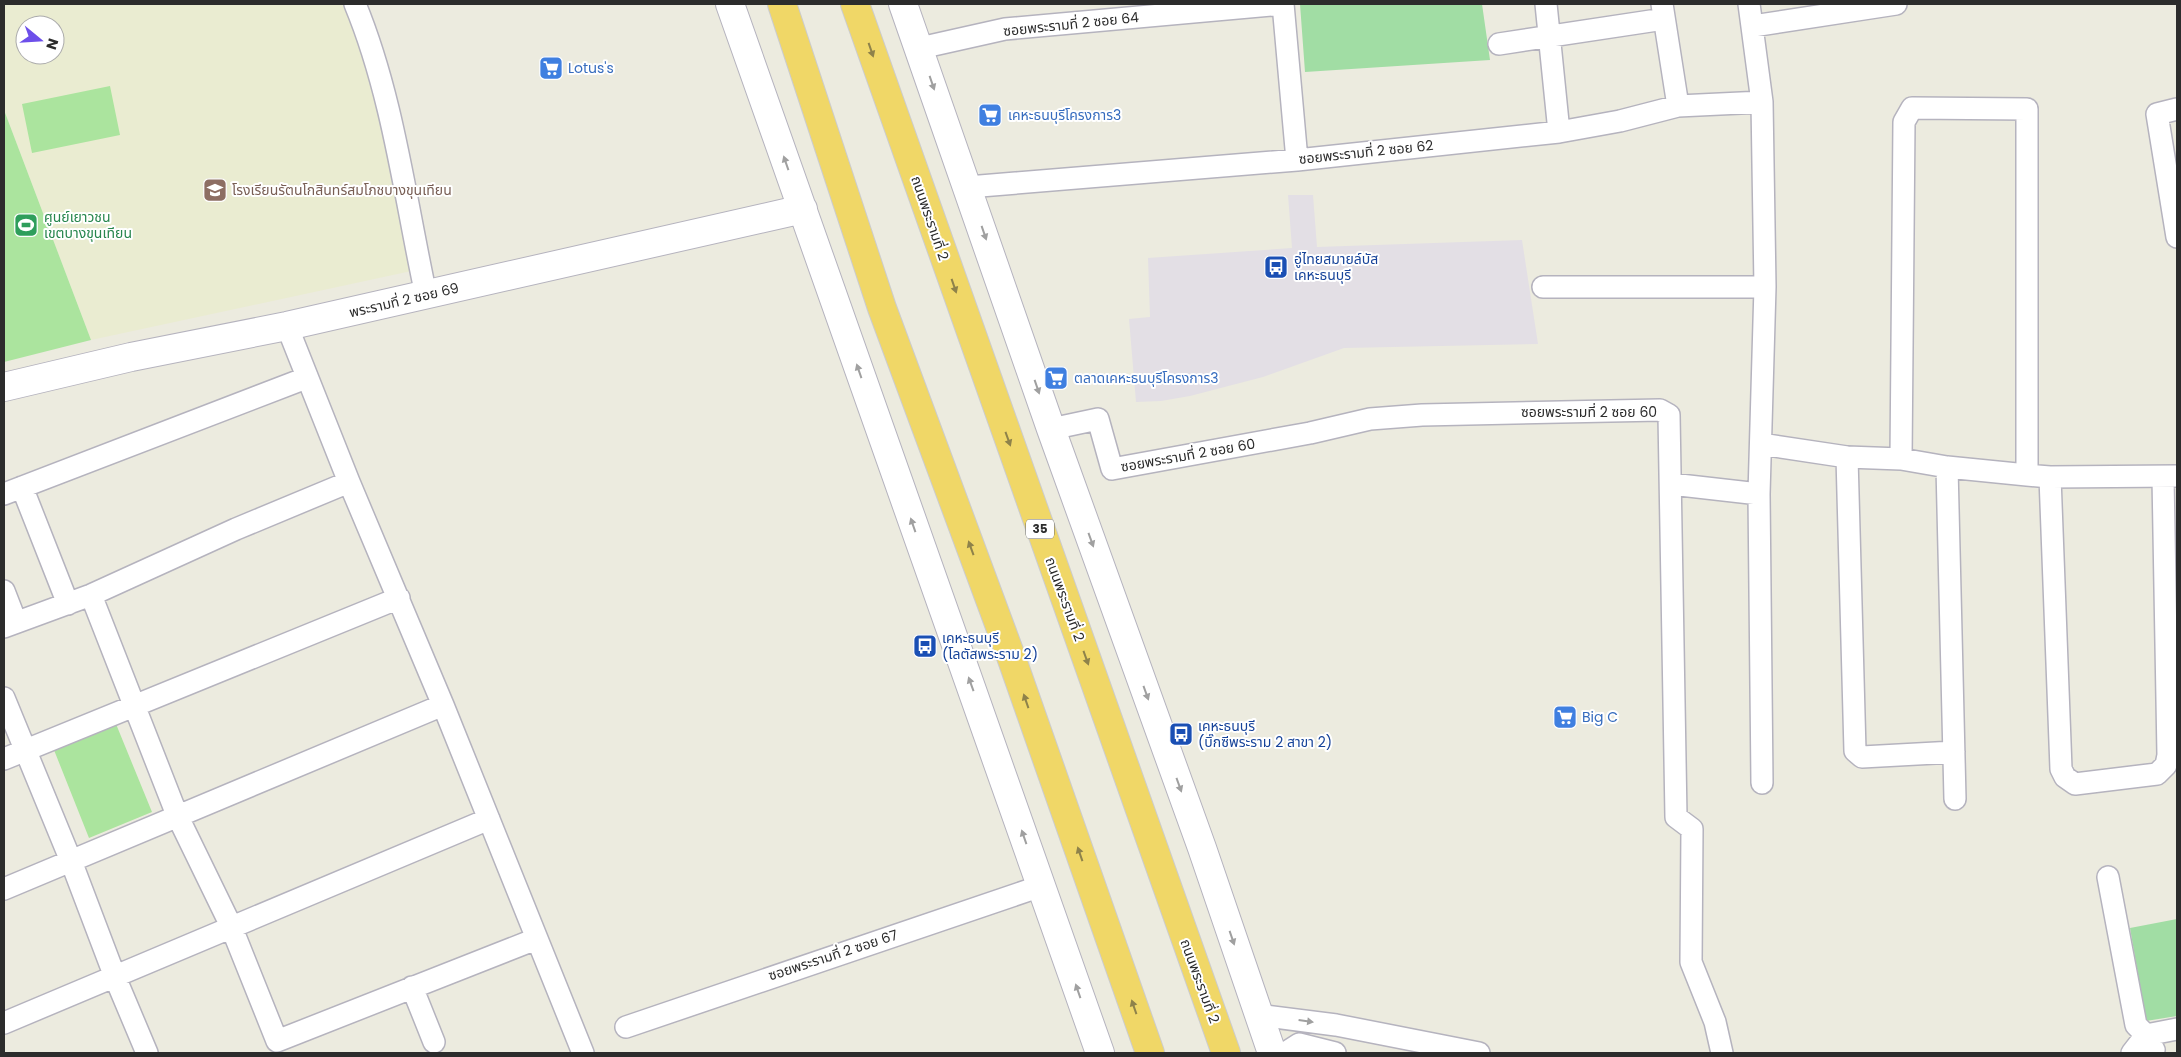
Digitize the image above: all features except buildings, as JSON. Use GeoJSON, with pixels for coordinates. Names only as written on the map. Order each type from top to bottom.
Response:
{"type":"FeatureCollection","features":[{"type":"Feature","properties":{"kind":"highway"},"geometry":{"type":"LineString","coordinates":[[782,4],[882,308],[1008,651],[1150,1053]]}},
{"type":"Feature","properties":{"kind":"highway","name":"ถนนพระรามที่ 2"},"geometry":{"type":"LineString","coordinates":[[855,4],[1226,1053]]}},
{"type":"Feature","properties":{"kind":"main road"},"geometry":{"type":"LineString","coordinates":[[730,4],[1100,1053]]}},
{"type":"Feature","properties":{"kind":"main road"},"geometry":{"type":"LineString","coordinates":[[903,4],[920,48],[1051,430],[1202,848],[1272,1053]]}},
{"type":"Feature","properties":{"kind":"main road","name":"พระรามที่ 2 ซอย 69"},"geometry":{"type":"LineString","coordinates":[[4,386],[131,357],[287,326],[803,209]]}},
{"type":"Feature","properties":{"kind":"street"},"geometry":{"type":"LineString","coordinates":[[355,4],[367,33],[382,84],[426,294]]}},
{"type":"Feature","properties":{"kind":"street"},"geometry":{"type":"LineString","coordinates":[[1283,4],[1297,160]]}},
{"type":"Feature","properties":{"kind":"street","name":"ซอยพระรามที่ 2 ซอย 64"},"geometry":{"type":"LineString","coordinates":[[920,48],[1005,30],[1283,4]]}},
{"type":"Feature","properties":{"kind":"street"},"geometry":{"type":"LineString","coordinates":[[1546,4],[1559,132]]}},
{"type":"Feature","properties":{"kind":"street"},"geometry":{"type":"LineString","coordinates":[[1749,4],[1762,102],[1765,288],[1759,494],[1762,783]]}},
{"type":"Feature","properties":{"kind":"street"},"geometry":{"type":"LineString","coordinates":[[1753,26],[1896,4]]}},
{"type":"Feature","properties":{"kind":"street"},"geometry":{"type":"LineString","coordinates":[[1499,44],[1663,11],[1678,106]]}},
{"type":"Feature","properties":{"kind":"street","name":"ซอยพระรามที่ 2 ซอย 62"},"geometry":{"type":"LineString","coordinates":[[968,187],[1297,160],[1559,132],[1620,121],[1678,106],[1762,102]]}},
{"type":"Feature","properties":{"kind":"street"},"geometry":{"type":"LineString","coordinates":[[1901,459],[1904,122],[1912,108],[2028,109],[2027,475]]}},
{"type":"Feature","properties":{"kind":"street"},"geometry":{"type":"LineString","coordinates":[[2177,109],[2157,114],[2177,237]]}},
{"type":"Feature","properties":{"kind":"street"},"geometry":{"type":"LineString","coordinates":[[1543,287],[1765,288]]}},
{"type":"Feature","properties":{"kind":"street"},"geometry":{"type":"LineString","coordinates":[[287,326],[348,482],[399,598],[490,819],[578,1052]]}},
{"type":"Feature","properties":{"kind":"street"},"geometry":{"type":"LineString","coordinates":[[68,604],[13,491],[306,378]]}},
{"type":"Feature","properties":{"kind":"street","name":"ซอยพระรามที่ 2 ซอย 60"},"geometry":{"type":"LineString","coordinates":[[1051,430],[1098,419],[1112,469],[1310,433],[1370,419],[1422,415],[1660,410],[1669,415],[1671,420],[1670,484],[1676,817],[1692,829],[1691,962],[1715,1022],[1722,1053]]}},
{"type":"Feature","properties":{"kind":"street"},"geometry":{"type":"LineString","coordinates":[[1761,444],[1847,457],[1901,459],[1947,467],[2050,477],[2170,477],[2168,755],[2166,765],[2157,774],[2075,784],[2065,777],[2061,769],[2050,477]]}},
{"type":"Feature","properties":{"kind":"street"},"geometry":{"type":"LineString","coordinates":[[1847,457],[1855,751],[1862,757],[1954,752]]}},
{"type":"Feature","properties":{"kind":"street"},"geometry":{"type":"LineString","coordinates":[[1947,467],[1956,799]]}},
{"type":"Feature","properties":{"kind":"street"},"geometry":{"type":"LineString","coordinates":[[4,591],[10,624],[68,604],[236,529],[348,482]]}},
{"type":"Feature","properties":{"kind":"street"},"geometry":{"type":"LineString","coordinates":[[1670,484],[1759,494]]}},
{"type":"Feature","properties":{"kind":"street"},"geometry":{"type":"LineString","coordinates":[[91,594],[177,815],[231,926],[277,1041],[536,939]]}},
{"type":"Feature","properties":{"kind":"street"},"geometry":{"type":"LineString","coordinates":[[4,759],[399,598]]}},
{"type":"Feature","properties":{"kind":"street"},"geometry":{"type":"LineString","coordinates":[[4,698],[72,861],[115,977],[147,1053]]}},
{"type":"Feature","properties":{"kind":"street"},"geometry":{"type":"LineString","coordinates":[[4,889],[443,705]]}},
{"type":"Feature","properties":{"kind":"street"},"geometry":{"type":"LineString","coordinates":[[4,1023],[231,926],[490,819]]}},
{"type":"Feature","properties":{"kind":"street"},"geometry":{"type":"LineString","coordinates":[[2108,877],[2136,1025],[2149,1044]]}},
{"type":"Feature","properties":{"kind":"street","name":"ซอยพระรามที่ 2 ซอย 67"},"geometry":{"type":"LineString","coordinates":[[626,1027],[1041,886]]}},
{"type":"Feature","properties":{"kind":"street"},"geometry":{"type":"LineString","coordinates":[[412,987],[434,1042]]}},
{"type":"Feature","properties":{"kind":"street"},"geometry":{"type":"LineString","coordinates":[[1258,1015],[1336,1025],[1479,1053]]}},
{"type":"Feature","properties":{"kind":"street"},"geometry":{"type":"LineString","coordinates":[[2132,1053],[2177,1029]]}},
{"type":"Feature","properties":{"kind":"street"},"geometry":{"type":"LineString","coordinates":[[1285,1053],[1299,1044],[1334,1053]]}},
{"type":"Feature","properties":{"kind":"shaded area","name":"โรงเรียนรัตนโกสินทร์สมโภชบางขุนเทียน"},"geometry":{"type":"Polygon","coordinates":[[[4,4],[343,4],[363,48],[416,270],[91,340],[4,110],[4,4]]]}},
{"type":"Feature","properties":{"kind":"shaded area"},"geometry":{"type":"Polygon","coordinates":[[[1288,195],[1313,195],[1317,247],[1522,240],[1538,344],[1344,348],[1263,377],[1190,396],[1161,401],[1136,402],[1129,319],[1150,317],[1148,258],[1292,248],[1288,195]]]}},
{"type":"Feature","properties":{"kind":"green space"},"geometry":{"type":"Polygon","coordinates":[[[1300,4],[1482,4],[1490,60],[1305,72],[1300,4]]]}},
{"type":"Feature","properties":{"kind":"green space"},"geometry":{"type":"Polygon","coordinates":[[[110,86],[120,135],[32,153],[22,104],[110,86]]]}},
{"type":"Feature","properties":{"kind":"green space","name":"ศูนย์เยาวชน เขตบางขุนเทียน"},"geometry":{"type":"Polygon","coordinates":[[[4,110],[91,340],[4,362],[4,110]]]}},
{"type":"Feature","properties":{"kind":"green space"},"geometry":{"type":"Polygon","coordinates":[[[116,724],[152,812],[89,838],[54,750],[116,724]]]}},
{"type":"Feature","properties":{"kind":"green space"},"geometry":{"type":"Polygon","coordinates":[[[2177,919],[2177,1016],[2146,1021],[2130,928],[2177,919]]]}},
{"type":"Feature","properties":{"kind":"place","name":"Lotus's"},"geometry":{"type":"Point","coordinates":[551,68]}},
{"type":"Feature","properties":{"kind":"place","name":"เคหะธนบุรีโครงการ3"},"geometry":{"type":"Point","coordinates":[990,115]}},
{"type":"Feature","properties":{"kind":"place","name":"โรงเรียนรัตนโกสินทร์สมโภชบางขุนเทียน"},"geometry":{"type":"Point","coordinates":[215,190]}},
{"type":"Feature","properties":{"kind":"place","name":"ศูนย์เยาวชน เขตบางขุนเทียน"},"geometry":{"type":"Point","coordinates":[26,225]}},
{"type":"Feature","properties":{"kind":"place","name":"อู่ไทยสมายล์บัส เคหะธนบุรี"},"geometry":{"type":"Point","coordinates":[1276,267]}},
{"type":"Feature","properties":{"kind":"place","name":"ตลาดเคหะธนบุรีโครงการ3"},"geometry":{"type":"Point","coordinates":[1056,378]}},
{"type":"Feature","properties":{"kind":"place","name":"เคหะธนบุรี (โลตัสพระราม 2)"},"geometry":{"type":"Point","coordinates":[925,646]}},
{"type":"Feature","properties":{"kind":"place","name":"Big C"},"geometry":{"type":"Point","coordinates":[1565,717]}},
{"type":"Feature","properties":{"kind":"place","name":"เคหะธนบุรี (บิ๊กซีพระราม 2 สาขา 2)"},"geometry":{"type":"Point","coordinates":[1181,734]}}]}
